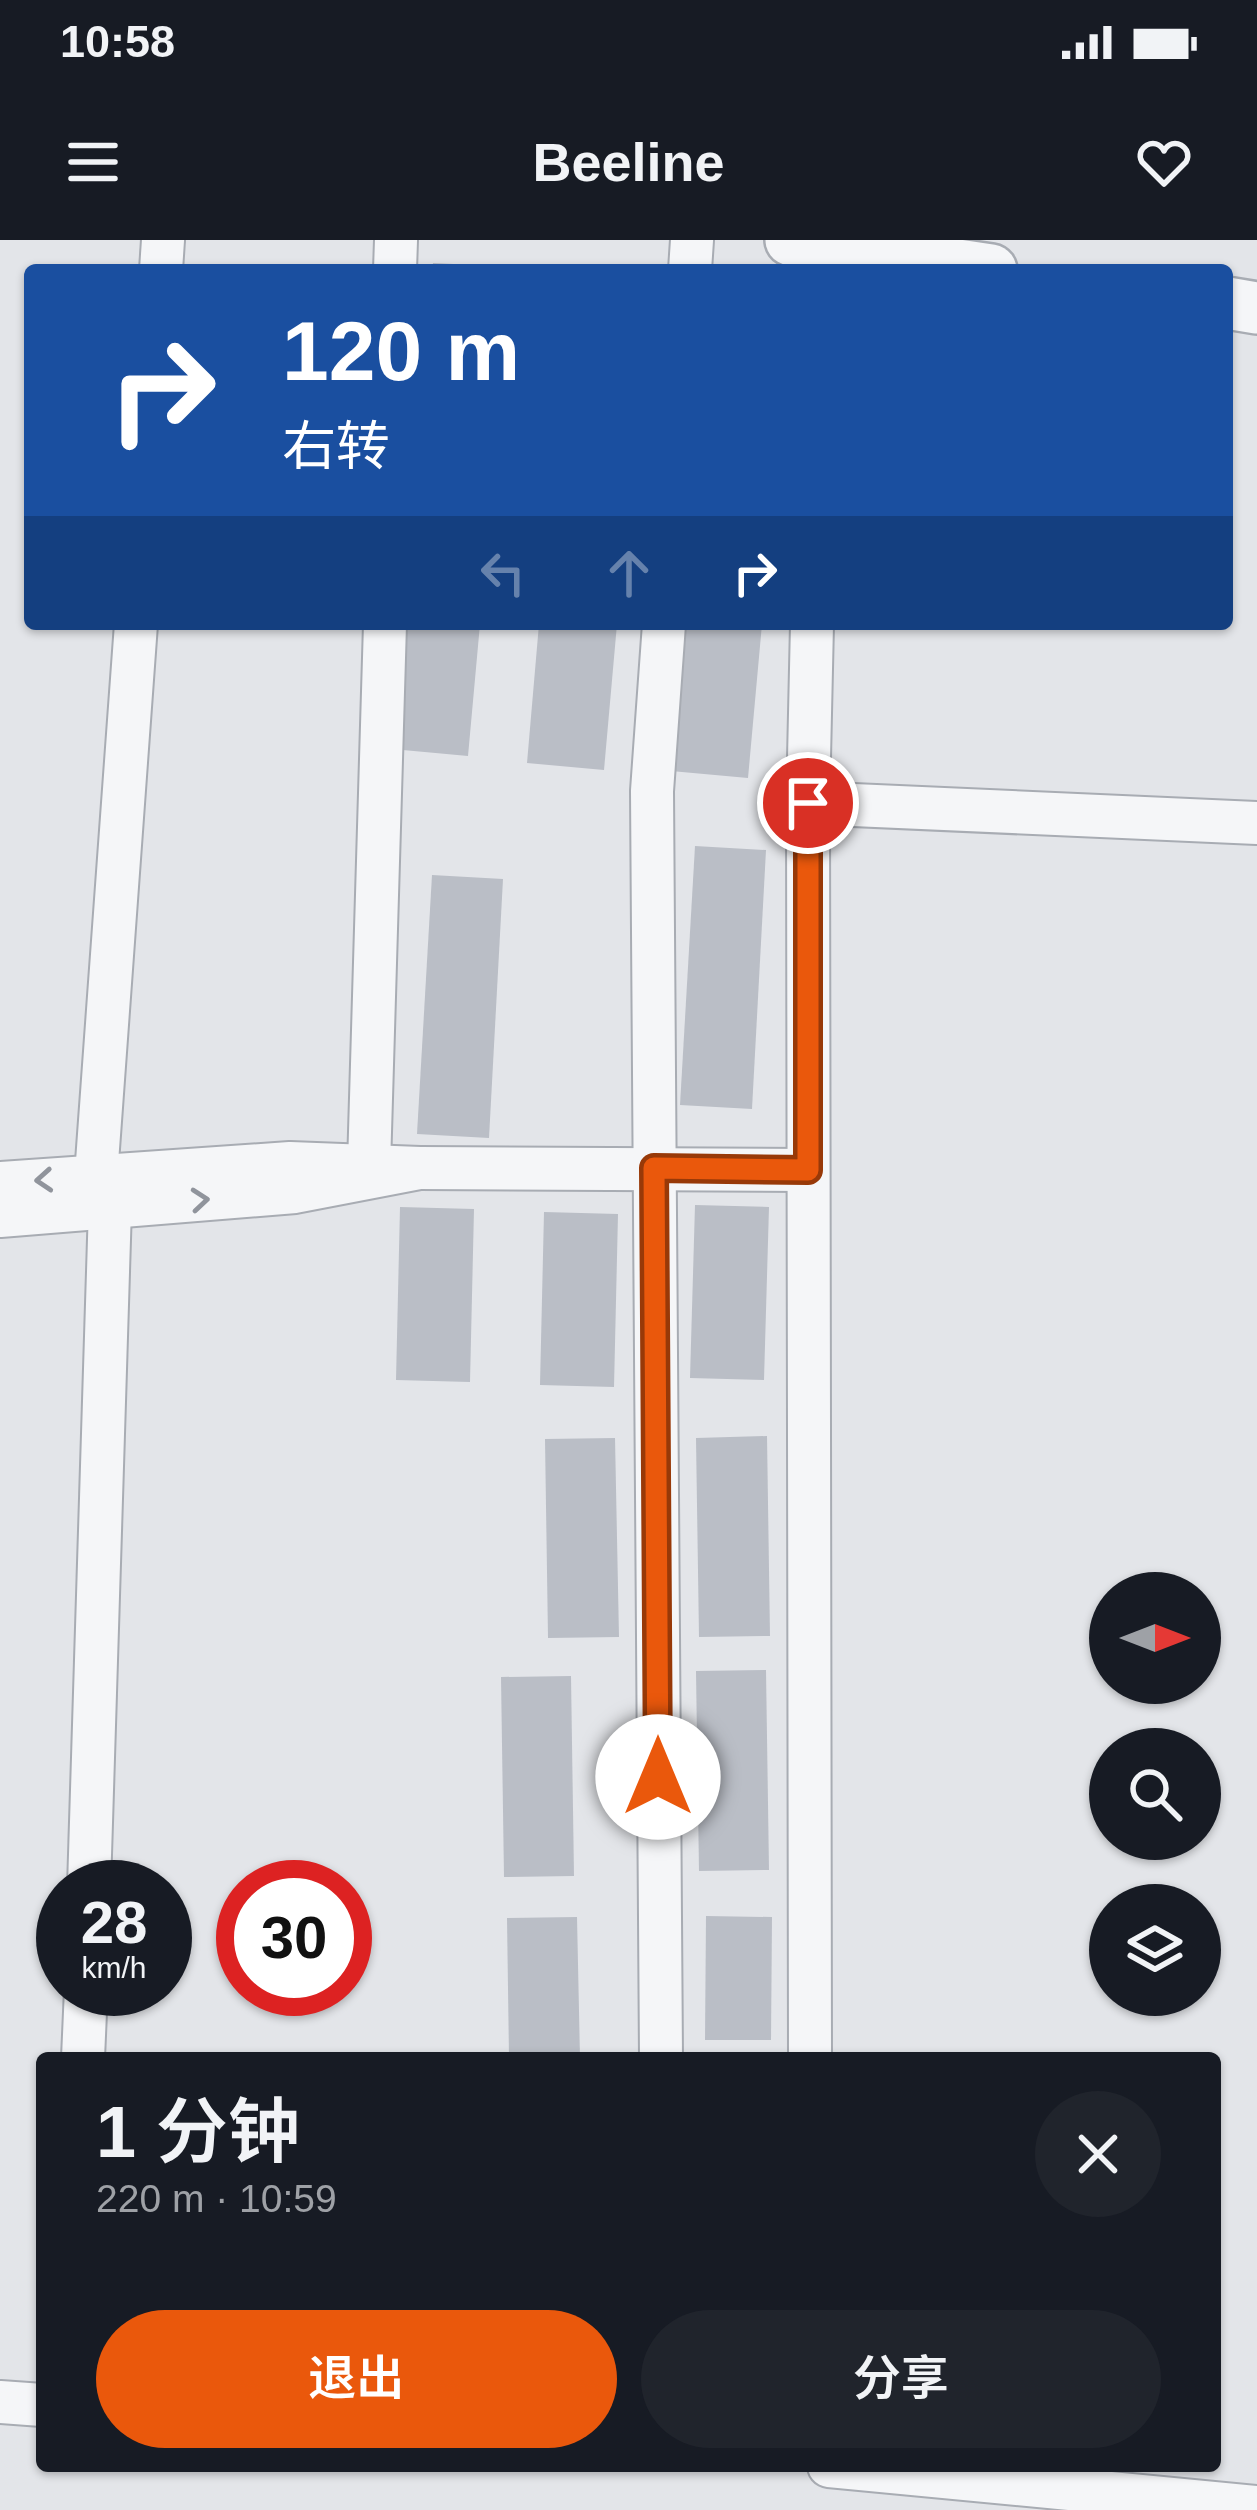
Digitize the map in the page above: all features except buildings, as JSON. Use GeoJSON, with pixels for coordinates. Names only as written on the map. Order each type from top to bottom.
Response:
{"type":"FeatureCollection","features":[{"type":"Feature","properties":{"kind":"street"},"geometry":{"type":"LineString","coordinates":[[811,252],[932,264]]}},
{"type":"Feature","properties":{"kind":"street"},"geometry":{"type":"LineString","coordinates":[[90,1860],[103,1192],[136,630]]}},
{"type":"Feature","properties":{"kind":"street"},"geometry":{"type":"LineString","coordinates":[[369,1166],[385,630]]}},
{"type":"Feature","properties":{"kind":"street"},"geometry":{"type":"LineString","coordinates":[[661,2052],[652,791],[664,630]]}},
{"type":"Feature","properties":{"kind":"street"},"geometry":{"type":"LineString","coordinates":[[810,2052],[808,803],[812,630]]}},
{"type":"Feature","properties":{"kind":"street"},"geometry":{"type":"LineString","coordinates":[[808,803],[1257,824]]}},
{"type":"Feature","properties":{"kind":"street"},"geometry":{"type":"LineString","coordinates":[[0,1216],[103,1192],[290,1163],[808,1170]]}},
{"type":"Feature","properties":{"kind":"street"},"geometry":{"type":"LineString","coordinates":[[0,1183],[103,1192],[295,1192],[420,1168]]}},
{"type":"Feature","properties":{"kind":"street"},"geometry":{"type":"LineString","coordinates":[[83,2052],[85,2016]]}},
{"type":"Feature","properties":{"kind":"street"},"geometry":{"type":"LineString","coordinates":[[0,2402],[36,2405]]}},
{"type":"Feature","properties":{"kind":"street"},"geometry":{"type":"LineString","coordinates":[[952,2472],[1075,2478],[1257,2507]]}},
{"type":"Feature","properties":{"kind":"route"},"geometry":{"type":"LineString","coordinates":[[658,1777],[654,1168],[808,1170],[808,803]]}}]}
